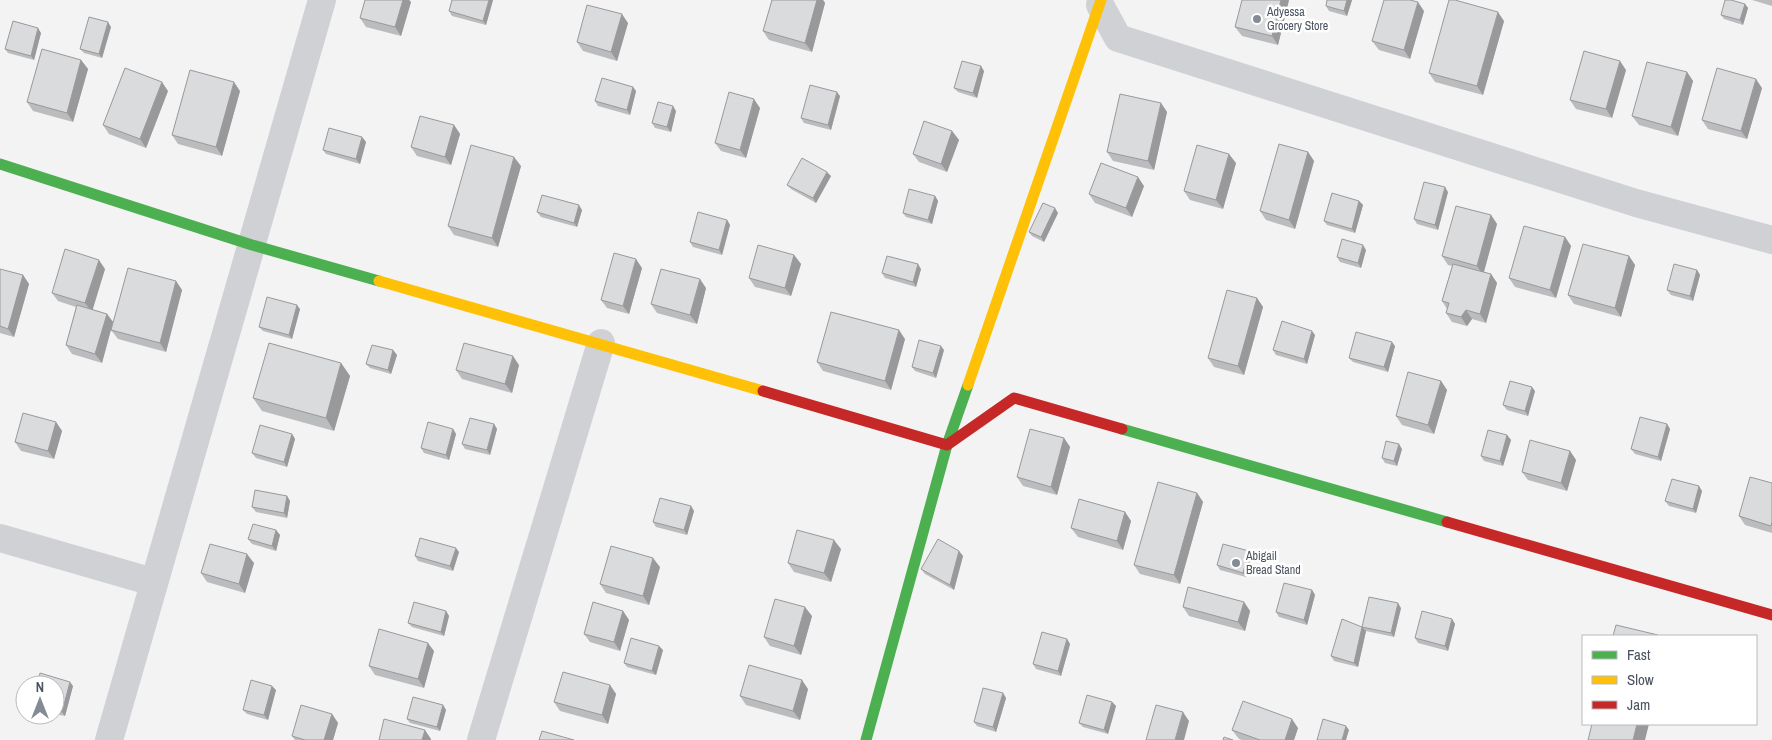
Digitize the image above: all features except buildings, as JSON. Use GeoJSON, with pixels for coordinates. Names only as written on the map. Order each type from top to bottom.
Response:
{"type":"FeatureCollection","features":[{"type":"Feature","properties":{"kind":"street"},"geometry":{"type":"LineString","coordinates":[[109,740],[322,0]]}},
{"type":"Feature","properties":{"kind":"street"},"geometry":{"type":"LineString","coordinates":[[1100,3],[1118,38],[1636,203],[1772,240]]}},
{"type":"Feature","properties":{"kind":"street"},"geometry":{"type":"LineString","coordinates":[[866,740],[947,444],[1100,3]]}},
{"type":"Feature","properties":{"kind":"street"},"geometry":{"type":"LineString","coordinates":[[0,164],[252,245],[601,343],[947,444]]}},
{"type":"Feature","properties":{"kind":"street"},"geometry":{"type":"LineString","coordinates":[[481,740],[601,343]]}},
{"type":"Feature","properties":{"kind":"street"},"geometry":{"type":"LineString","coordinates":[[947,444],[1014,398],[1772,615]]}},
{"type":"Feature","properties":{"kind":"street"},"geometry":{"type":"LineString","coordinates":[[0,538],[154,582]]}},
{"type":"Feature","properties":{"kind":"traffic: fast"},"geometry":{"type":"LineString","coordinates":[[0,164],[252,245],[379,281]]}},
{"type":"Feature","properties":{"kind":"traffic: fast"},"geometry":{"type":"LineString","coordinates":[[866,740],[947,445],[968,385]]}},
{"type":"Feature","properties":{"kind":"traffic: fast"},"geometry":{"type":"LineString","coordinates":[[1122,429],[1447,522]]}},
{"type":"Feature","properties":{"kind":"traffic: slow"},"geometry":{"type":"LineString","coordinates":[[968,385],[1101,0]]}},
{"type":"Feature","properties":{"kind":"traffic: slow"},"geometry":{"type":"LineString","coordinates":[[379,281],[763,391]]}},
{"type":"Feature","properties":{"kind":"traffic: jam"},"geometry":{"type":"LineString","coordinates":[[763,391],[947,445],[1014,398],[1122,429]]}},
{"type":"Feature","properties":{"kind":"traffic: jam"},"geometry":{"type":"LineString","coordinates":[[1447,522],[1772,615]]}},
{"type":"Feature","properties":{"kind":"place","name":"Adyessa Grocery Store"},"geometry":{"type":"Point","coordinates":[1257,19]}},
{"type":"Feature","properties":{"kind":"place","name":"Abigail Bread Stand"},"geometry":{"type":"Point","coordinates":[1236,563]}}]}
